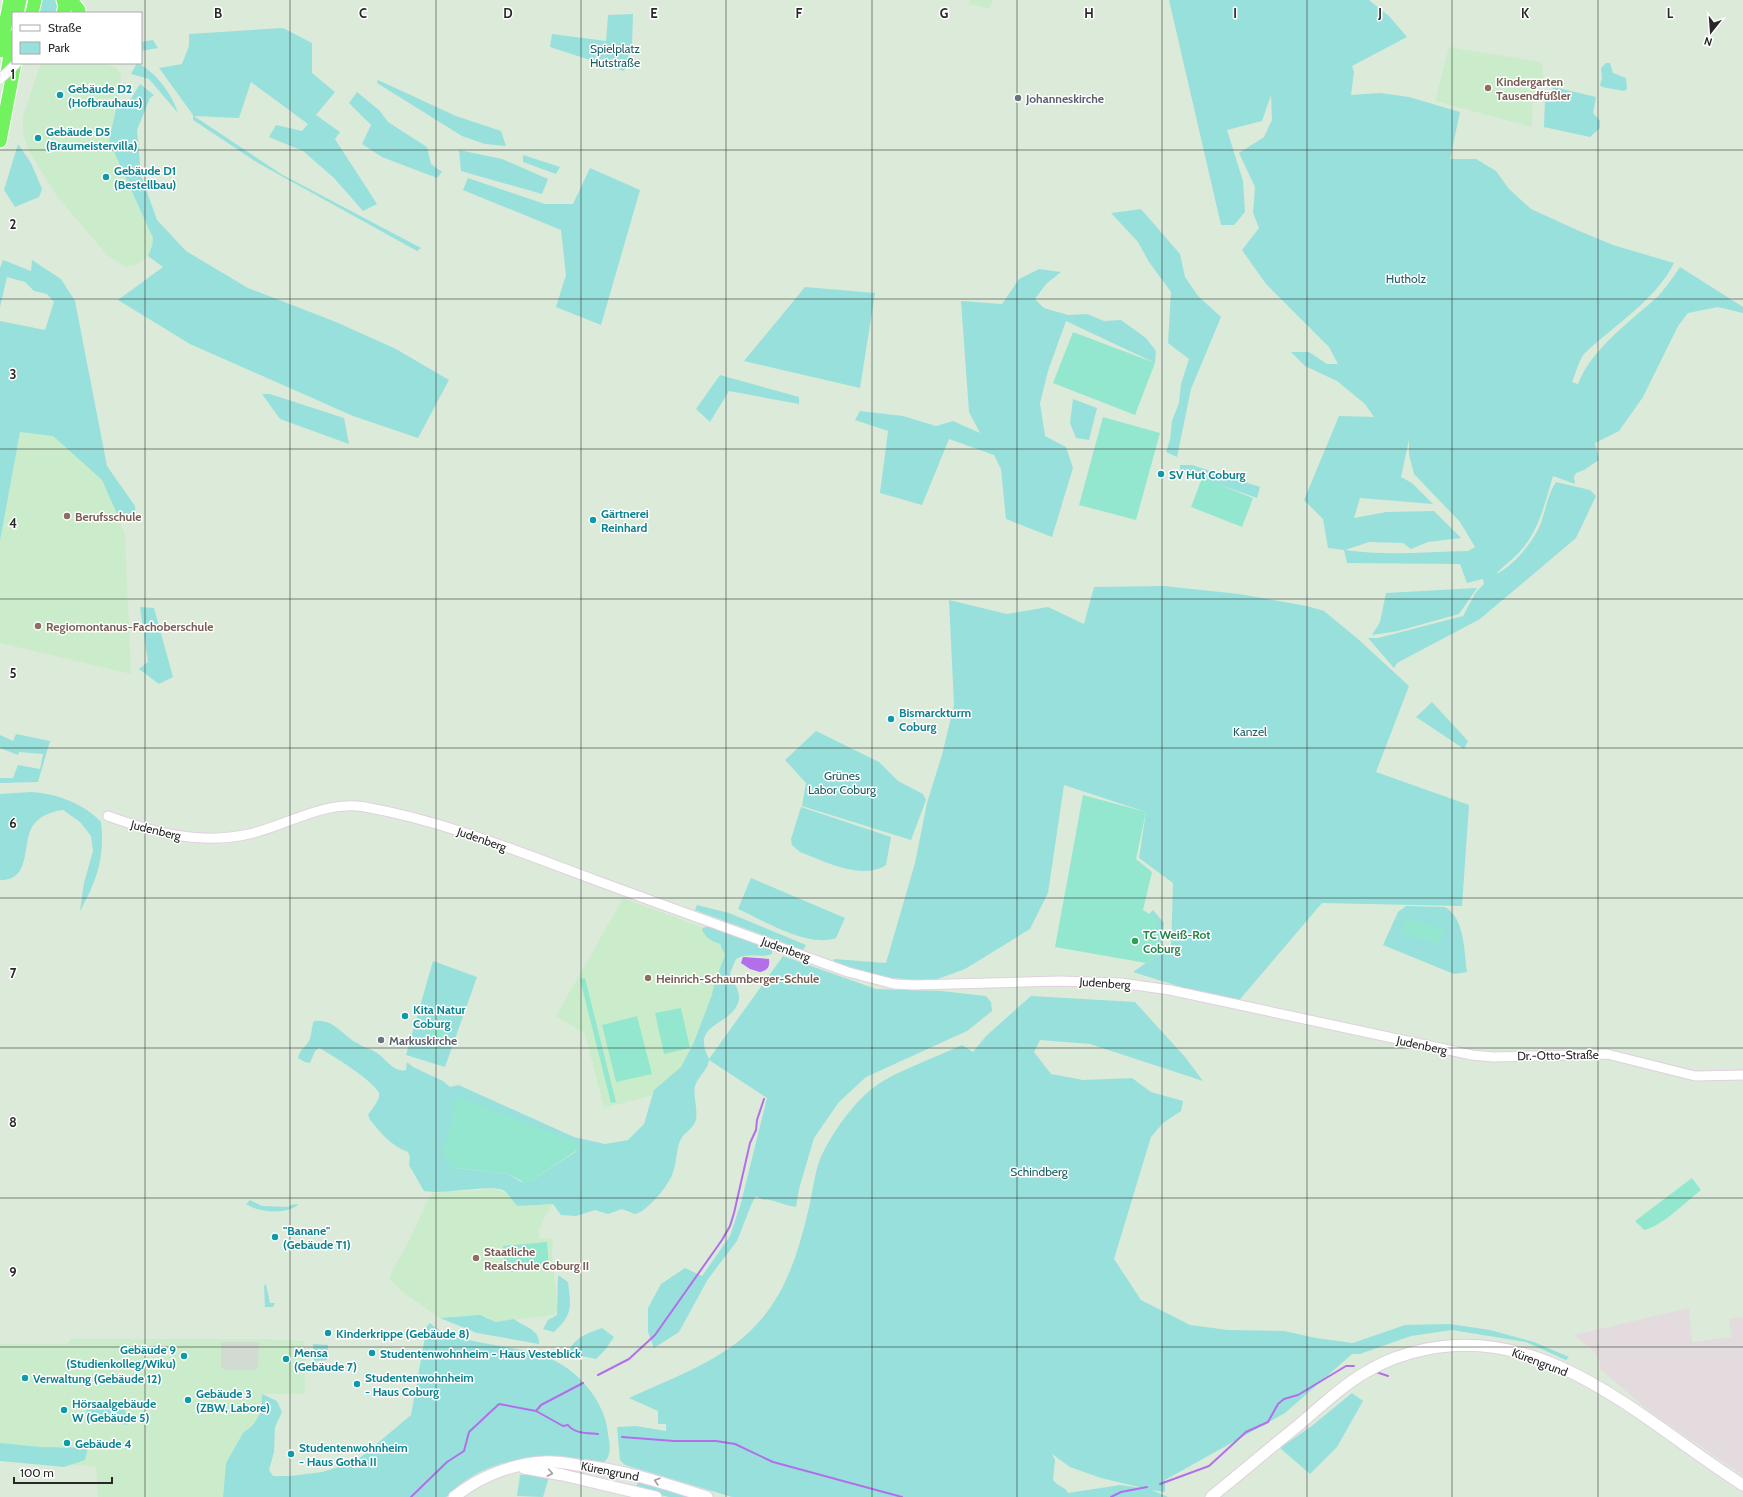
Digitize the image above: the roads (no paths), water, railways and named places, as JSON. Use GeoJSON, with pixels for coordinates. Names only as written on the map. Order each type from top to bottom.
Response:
{"type":"FeatureCollection","features":[{"type":"Feature","properties":{"kind":"highway"},"geometry":{"type":"LineString","coordinates":[[24,12],[26,0]]}},
{"type":"Feature","properties":{"kind":"highway"},"geometry":{"type":"LineString","coordinates":[[32,12],[35,0]]}},
{"type":"Feature","properties":{"kind":"highway"},"geometry":{"type":"LineString","coordinates":[[63,0],[65,7],[63,12]]}},
{"type":"Feature","properties":{"kind":"highway"},"geometry":{"type":"LineString","coordinates":[[13,1],[17,12]]}},
{"type":"Feature","properties":{"kind":"highway"},"geometry":{"type":"LineString","coordinates":[[0,51],[13,1]]}},
{"type":"Feature","properties":{"kind":"highway"},"geometry":{"type":"LineString","coordinates":[[0,108],[12,42]]}},
{"type":"Feature","properties":{"kind":"highway"},"geometry":{"type":"LineString","coordinates":[[0,141],[16,64]]}},
{"type":"Feature","properties":{"kind":"main road","name":"Kürengrund"},"geometry":{"type":"LineString","coordinates":[[1211,1497],[1328,1400],[1366,1371],[1393,1358],[1414,1351],[1459,1345],[1505,1349],[1526,1354],[1567,1371],[1632,1408],[1743,1486]]}},
{"type":"Feature","properties":{"kind":"main road","name":"Kürengrund"},"geometry":{"type":"LineString","coordinates":[[454,1497],[480,1479],[511,1468],[545,1462],[584,1465],[637,1476],[707,1497]]}},
{"type":"Feature","properties":{"kind":"main road","name":"Kürengrund"},"geometry":{"type":"LineString","coordinates":[[511,1468],[536,1470],[656,1497]]}},
{"type":"Feature","properties":{"kind":"street"},"geometry":{"type":"LineString","coordinates":[[0,79],[15,64]]}},
{"type":"Feature","properties":{"kind":"street","name":"Judenberg"},"geometry":{"type":"LineString","coordinates":[[108,816],[158,833],[201,839],[250,834],[319,810],[342,805],[365,807],[410,817],[477,837],[848,972],[894,984],[925,985],[1059,981],[1142,986],[1170,990],[1483,1057]]}},
{"type":"Feature","properties":{"kind":"street","name":"Dr.-Otto-Straße"},"geometry":{"type":"LineString","coordinates":[[1483,1057],[1587,1054],[1612,1055],[1679,1074],[1694,1076],[1743,1075]]}},
{"type":"Feature","properties":{"kind":"waterway"},"geometry":{"type":"LineString","coordinates":[[598,1375],[629,1359],[655,1335],[722,1240],[730,1226],[734,1213],[750,1143],[756,1130],[757,1120],[764,1099]]}},
{"type":"Feature","properties":{"kind":"waterway"},"geometry":{"type":"LineString","coordinates":[[1160,1484],[1209,1466],[1246,1432],[1268,1422],[1278,1404],[1284,1399],[1298,1395],[1346,1366],[1354,1366]]}},
{"type":"Feature","properties":{"kind":"waterway"},"geometry":{"type":"LineString","coordinates":[[1376,1372],[1388,1376]]}},
{"type":"Feature","properties":{"kind":"waterway"},"geometry":{"type":"LineString","coordinates":[[536,1411],[541,1405],[583,1383]]}},
{"type":"Feature","properties":{"kind":"waterway"},"geometry":{"type":"LineString","coordinates":[[411,1497],[447,1462],[464,1451],[469,1432],[499,1404],[536,1411],[563,1426],[568,1425],[578,1432],[598,1434]]}},
{"type":"Feature","properties":{"kind":"waterway"},"geometry":{"type":"LineString","coordinates":[[622,1437],[674,1441],[716,1441],[735,1444],[773,1462],[902,1497]]}},
{"type":"Feature","properties":{"kind":"waterway"},"geometry":{"type":"LineString","coordinates":[[1111,1497],[1121,1492],[1147,1487]]}},
{"type":"Feature","properties":{"kind":"place","name":"Kindergarten Tausendfüßler"},"geometry":{"type":"Point","coordinates":[1488,88]}},
{"type":"Feature","properties":{"kind":"place","name":"Gebäude D2 (Hofbrauhaus)"},"geometry":{"type":"Point","coordinates":[60,95]}},
{"type":"Feature","properties":{"kind":"place","name":"Johanneskirche"},"geometry":{"type":"Point","coordinates":[1018,98]}},
{"type":"Feature","properties":{"kind":"place","name":"Gebäude D5 (Braumeistervilla)"},"geometry":{"type":"Point","coordinates":[38,138]}},
{"type":"Feature","properties":{"kind":"place","name":"Gebäude D1 (Bestellbau)"},"geometry":{"type":"Point","coordinates":[106,177]}},
{"type":"Feature","properties":{"kind":"place","name":"SV Hut Coburg"},"geometry":{"type":"Point","coordinates":[1161,474]}},
{"type":"Feature","properties":{"kind":"place","name":"Berufsschule"},"geometry":{"type":"Point","coordinates":[67,516]}},
{"type":"Feature","properties":{"kind":"place","name":"Gärtnerei Reinhard"},"geometry":{"type":"Point","coordinates":[593,520]}},
{"type":"Feature","properties":{"kind":"place","name":"Regiomontanus-Fachoberschule"},"geometry":{"type":"Point","coordinates":[38,626]}},
{"type":"Feature","properties":{"kind":"place","name":"Bismarckturm Coburg"},"geometry":{"type":"Point","coordinates":[891,719]}},
{"type":"Feature","properties":{"kind":"place","name":"TC Weiß-Rot Coburg"},"geometry":{"type":"Point","coordinates":[1135,941]}},
{"type":"Feature","properties":{"kind":"place","name":"Heinrich-Schaumberger-Schule"},"geometry":{"type":"Point","coordinates":[648,978]}},
{"type":"Feature","properties":{"kind":"place","name":"Kita Natur Coburg"},"geometry":{"type":"Point","coordinates":[405,1016]}},
{"type":"Feature","properties":{"kind":"place","name":"Markuskirche"},"geometry":{"type":"Point","coordinates":[381,1040]}},
{"type":"Feature","properties":{"kind":"place","name":"\"Banane\" (Gebäude T1)"},"geometry":{"type":"Point","coordinates":[275,1237]}},
{"type":"Feature","properties":{"kind":"place","name":"Staatliche Realschule Coburg II"},"geometry":{"type":"Point","coordinates":[476,1258]}},
{"type":"Feature","properties":{"kind":"place","name":"Kinderkrippe (Gebäude 8)"},"geometry":{"type":"Point","coordinates":[328,1333]}},
{"type":"Feature","properties":{"kind":"place","name":"Studentenwohnheim - Haus Vesteblick"},"geometry":{"type":"Point","coordinates":[372,1353]}},
{"type":"Feature","properties":{"kind":"place","name":"Gebäude 9 (Studienkolleg/Wiku)"},"geometry":{"type":"Point","coordinates":[184,1356]}},
{"type":"Feature","properties":{"kind":"place","name":"Mensa (Gebäude 7)"},"geometry":{"type":"Point","coordinates":[286,1359]}},
{"type":"Feature","properties":{"kind":"place","name":"Verwaltung (Gebäude 12)"},"geometry":{"type":"Point","coordinates":[25,1378]}},
{"type":"Feature","properties":{"kind":"place","name":"Studentenwohnheim - Haus Coburg"},"geometry":{"type":"Point","coordinates":[357,1384]}},
{"type":"Feature","properties":{"kind":"place","name":"Gebäude 3 (ZBW, Labore)"},"geometry":{"type":"Point","coordinates":[188,1400]}},
{"type":"Feature","properties":{"kind":"place","name":"Hörsaalgebäude W (Gebäude 5)"},"geometry":{"type":"Point","coordinates":[64,1410]}},
{"type":"Feature","properties":{"kind":"place","name":"Gebäude 4"},"geometry":{"type":"Point","coordinates":[67,1443]}},
{"type":"Feature","properties":{"kind":"place","name":"Studentenwohnheim - Haus Gotha II"},"geometry":{"type":"Point","coordinates":[291,1454]}},
{"type":"Feature","properties":{"kind":"park label","name":"Spielplatz Hutstraße"},"geometry":{"type":"Point","coordinates":[615,55]}},
{"type":"Feature","properties":{"kind":"park label","name":"Hutholz"},"geometry":{"type":"Point","coordinates":[1406,278]}},
{"type":"Feature","properties":{"kind":"park label","name":"Kanzel"},"geometry":{"type":"Point","coordinates":[1250,731]}},
{"type":"Feature","properties":{"kind":"park label","name":"Grünes Labor Coburg"},"geometry":{"type":"Point","coordinates":[842,782]}},
{"type":"Feature","properties":{"kind":"park label","name":"Schindberg"},"geometry":{"type":"Point","coordinates":[1039,1171]}}]}
